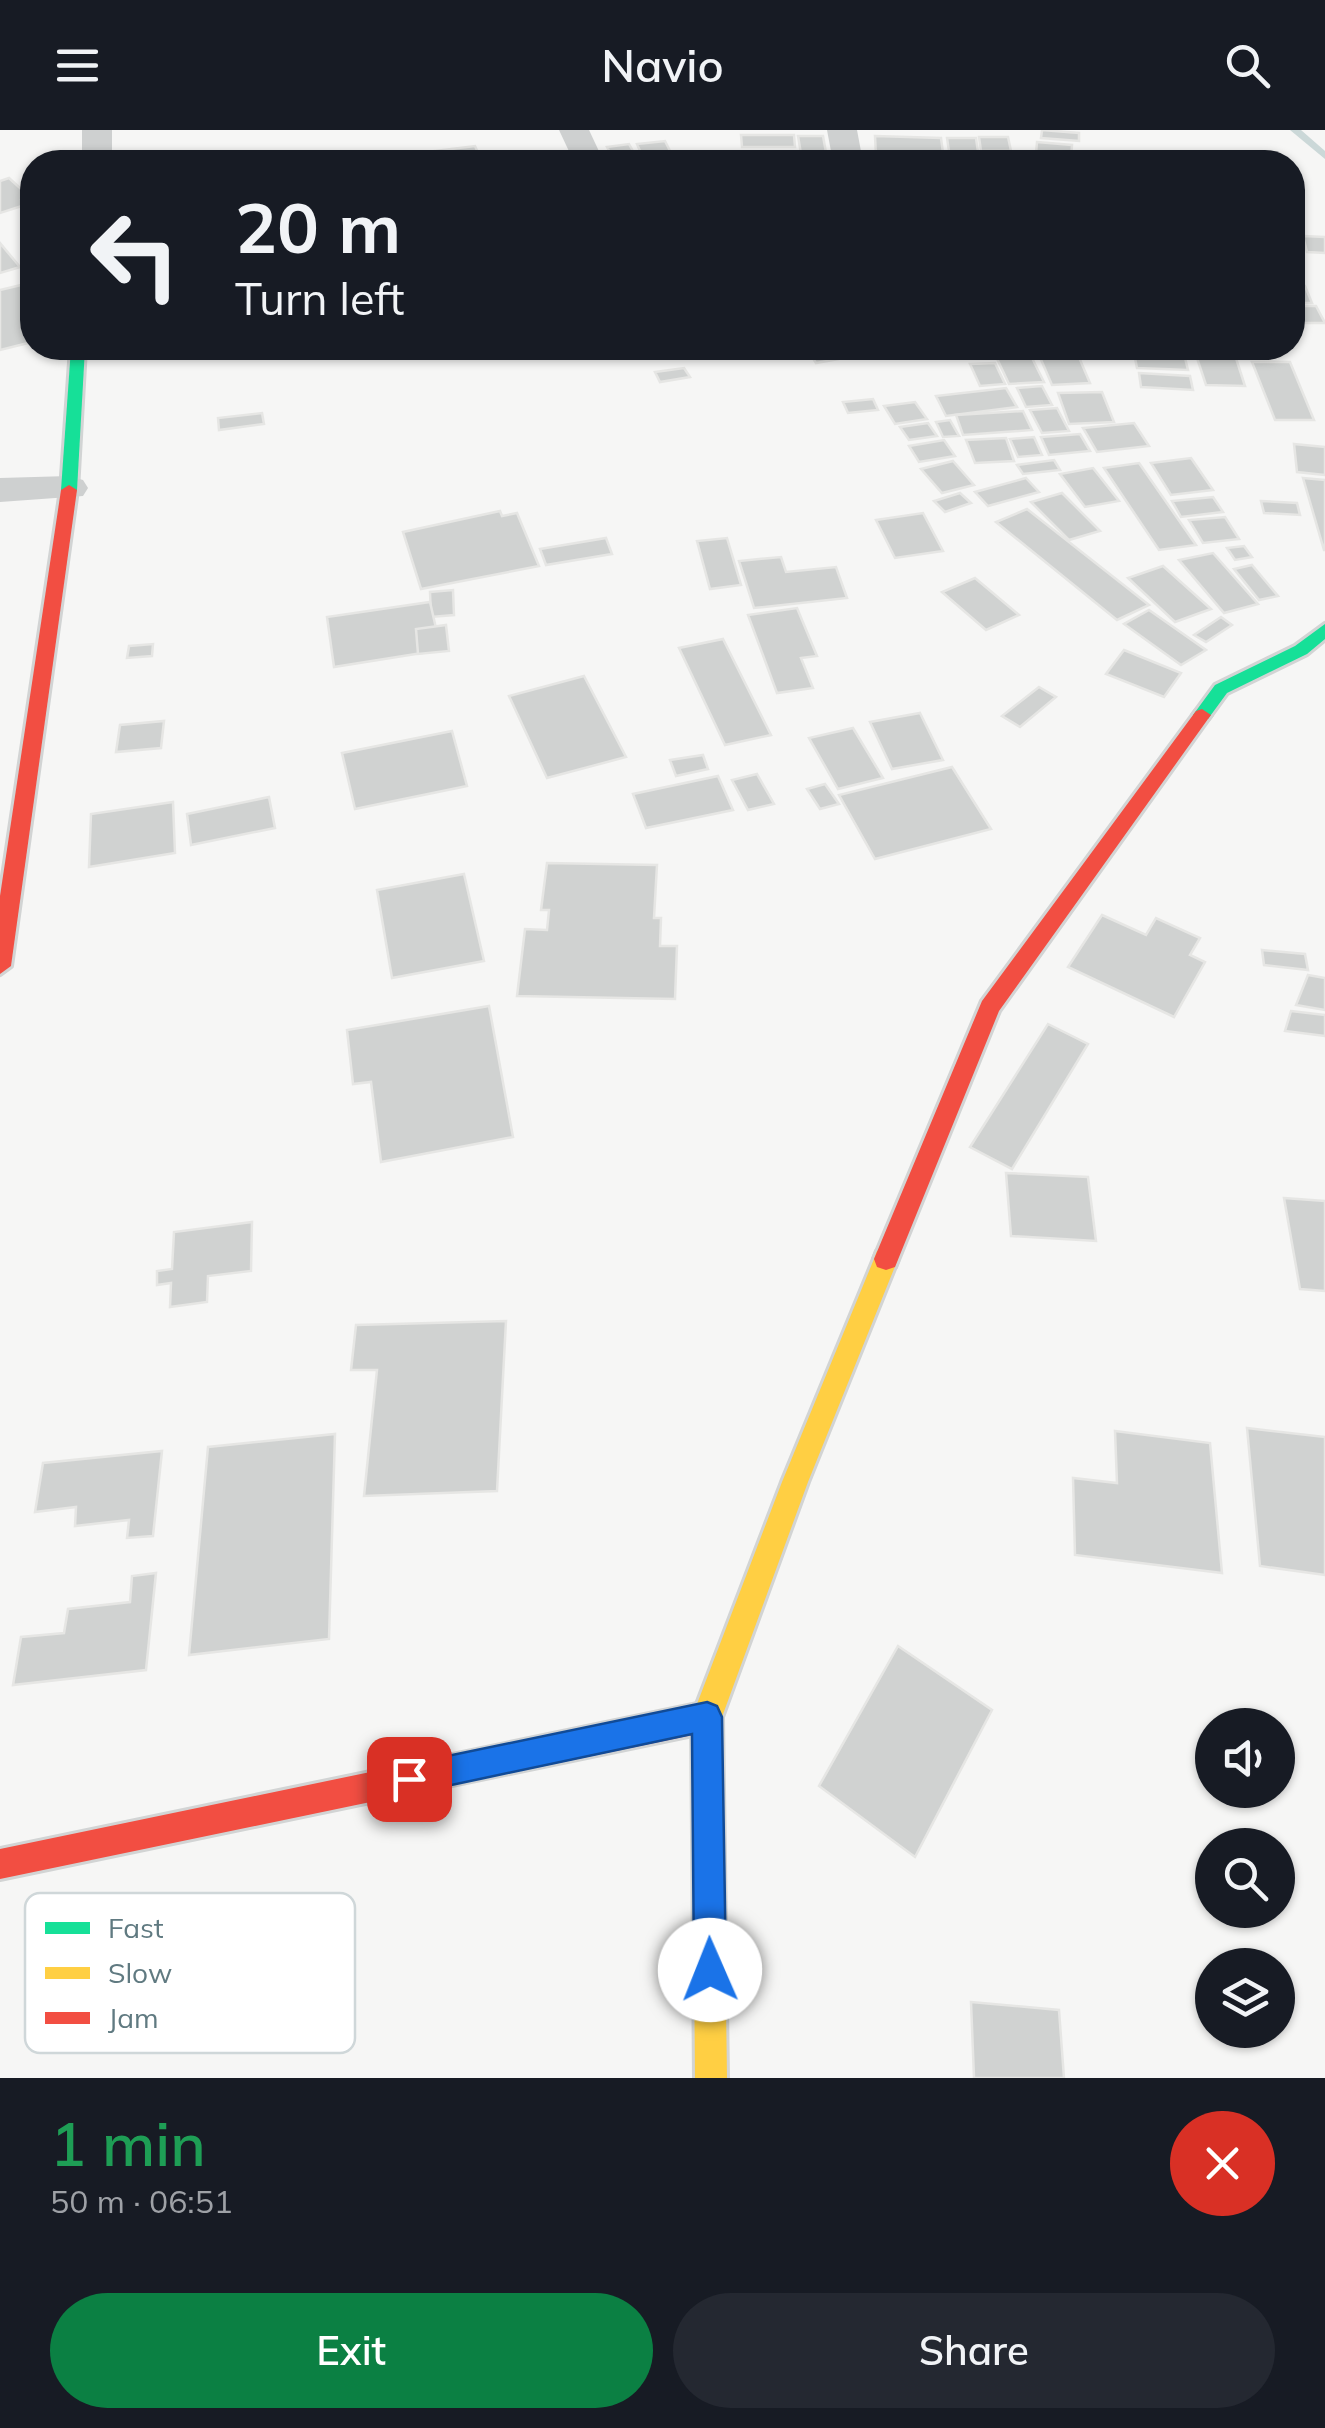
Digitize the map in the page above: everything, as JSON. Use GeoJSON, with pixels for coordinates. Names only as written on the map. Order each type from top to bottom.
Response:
{"type":"FeatureCollection","features":[{"type":"Feature","properties":{"kind":"street"},"geometry":{"type":"LineString","coordinates":[[0,966],[70,488],[77,360]]}},
{"type":"Feature","properties":{"kind":"street"},"geometry":{"type":"LineString","coordinates":[[0,490],[70,488]]}},
{"type":"Feature","properties":{"kind":"street"},"geometry":{"type":"LineString","coordinates":[[711,2078],[707,1717],[795,1482],[990,1007],[1221,689],[1301,650],[1325,630]]}},
{"type":"Feature","properties":{"kind":"street"},"geometry":{"type":"LineString","coordinates":[[0,1864],[707,1717]]}},
{"type":"Feature","properties":{"kind":"building"},"geometry":{"type":"Polygon","coordinates":[[[1042,130],[1079,133],[1079,141],[1041,138],[1042,130]]]}},
{"type":"Feature","properties":{"kind":"building"},"geometry":{"type":"Polygon","coordinates":[[[741,135],[794,135],[795,147],[742,147],[741,135]]]}},
{"type":"Feature","properties":{"kind":"building"},"geometry":{"type":"Polygon","coordinates":[[[798,136],[823,136],[826,150],[800,150],[798,136]]]}},
{"type":"Feature","properties":{"kind":"building"},"geometry":{"type":"Polygon","coordinates":[[[875,136],[941,138],[943,150],[876,150],[875,136]]]}},
{"type":"Feature","properties":{"kind":"building"},"geometry":{"type":"Polygon","coordinates":[[[979,137],[1008,137],[1011,150],[981,150],[979,137]]]}},
{"type":"Feature","properties":{"kind":"building"},"geometry":{"type":"Polygon","coordinates":[[[947,138],[976,138],[978,150],[949,150],[947,138]]]}},
{"type":"Feature","properties":{"kind":"building"},"geometry":{"type":"Polygon","coordinates":[[[665,141],[670,150],[640,150],[637,144],[665,141]]]}},
{"type":"Feature","properties":{"kind":"building"},"geometry":{"type":"Polygon","coordinates":[[[1037,142],[1072,145],[1072,150],[1036,150],[1037,142]]]}},
{"type":"Feature","properties":{"kind":"building"},"geometry":{"type":"Polygon","coordinates":[[[629,144],[632,150],[609,150],[607,147],[629,144]]]}},
{"type":"Feature","properties":{"kind":"building"},"geometry":{"type":"Polygon","coordinates":[[[475,146],[477,150],[443,150],[475,146]]]}},
{"type":"Feature","properties":{"kind":"building"},"geometry":{"type":"Polygon","coordinates":[[[9,178],[20,188],[20,207],[0,213],[0,181],[9,178]]]}},
{"type":"Feature","properties":{"kind":"building"},"geometry":{"type":"Polygon","coordinates":[[[1305,236],[1325,237],[1325,253],[1307,252],[1305,236]]]}},
{"type":"Feature","properties":{"kind":"building"},"geometry":{"type":"Polygon","coordinates":[[[0,243],[20,267],[0,273],[0,243]]]}},
{"type":"Feature","properties":{"kind":"building"},"geometry":{"type":"Polygon","coordinates":[[[20,285],[20,345],[0,350],[0,290],[20,285]]]}},
{"type":"Feature","properties":{"kind":"building"},"geometry":{"type":"Polygon","coordinates":[[[1305,306],[1316,306],[1325,323],[1305,323],[1305,306]]]}},
{"type":"Feature","properties":{"kind":"building"},"geometry":{"type":"Polygon","coordinates":[[[998,360],[1033,360],[1044,382],[1009,384],[998,360]]]}},
{"type":"Feature","properties":{"kind":"building"},"geometry":{"type":"Polygon","coordinates":[[[1041,360],[1080,360],[1090,383],[1052,385],[1041,360]]]}},
{"type":"Feature","properties":{"kind":"building"},"geometry":{"type":"Polygon","coordinates":[[[1135,360],[1186,360],[1188,370],[1137,368],[1135,360]]]}},
{"type":"Feature","properties":{"kind":"building"},"geometry":{"type":"Polygon","coordinates":[[[1198,360],[1237,360],[1245,386],[1206,385],[1198,360]]]}},
{"type":"Feature","properties":{"kind":"building"},"geometry":{"type":"Polygon","coordinates":[[[1252,362],[1290,362],[1314,420],[1275,420],[1252,362]]]}},
{"type":"Feature","properties":{"kind":"building"},"geometry":{"type":"Polygon","coordinates":[[[995,363],[1005,384],[980,386],[970,364],[995,363]]]}},
{"type":"Feature","properties":{"kind":"building"},"geometry":{"type":"Polygon","coordinates":[[[684,368],[690,377],[660,382],[655,372],[684,368]]]}},
{"type":"Feature","properties":{"kind":"building"},"geometry":{"type":"Polygon","coordinates":[[[1139,373],[1190,376],[1193,390],[1141,387],[1139,373]]]}},
{"type":"Feature","properties":{"kind":"building"},"geometry":{"type":"Polygon","coordinates":[[[1042,386],[1052,405],[1026,407],[1017,388],[1042,386]]]}},
{"type":"Feature","properties":{"kind":"building"},"geometry":{"type":"Polygon","coordinates":[[[1006,388],[1017,407],[946,416],[936,396],[1006,388]]]}},
{"type":"Feature","properties":{"kind":"building"},"geometry":{"type":"Polygon","coordinates":[[[1102,392],[1114,422],[1069,424],[1058,393],[1102,392]]]}},
{"type":"Feature","properties":{"kind":"building"},"geometry":{"type":"Polygon","coordinates":[[[873,399],[878,410],[848,413],[843,402],[873,399]]]}},
{"type":"Feature","properties":{"kind":"building"},"geometry":{"type":"Polygon","coordinates":[[[915,402],[927,419],[895,424],[884,406],[915,402]]]}},
{"type":"Feature","properties":{"kind":"building"},"geometry":{"type":"Polygon","coordinates":[[[1057,408],[1069,431],[1042,433],[1030,410],[1057,408]]]}},
{"type":"Feature","properties":{"kind":"building"},"geometry":{"type":"Polygon","coordinates":[[[1023,411],[1032,430],[963,435],[956,415],[1023,411]]]}},
{"type":"Feature","properties":{"kind":"building"},"geometry":{"type":"Polygon","coordinates":[[[262,413],[264,424],[219,430],[218,418],[262,413]]]}},
{"type":"Feature","properties":{"kind":"building"},"geometry":{"type":"Polygon","coordinates":[[[950,420],[959,436],[943,437],[936,422],[950,420]]]}},
{"type":"Feature","properties":{"kind":"building"},"geometry":{"type":"Polygon","coordinates":[[[928,423],[937,436],[909,440],[900,427],[928,423]]]}},
{"type":"Feature","properties":{"kind":"building"},"geometry":{"type":"Polygon","coordinates":[[[1134,423],[1149,446],[1097,452],[1083,428],[1134,423]]]}},
{"type":"Feature","properties":{"kind":"building"},"geometry":{"type":"Polygon","coordinates":[[[1080,434],[1090,451],[1049,455],[1041,437],[1080,434]]]}},
{"type":"Feature","properties":{"kind":"building"},"geometry":{"type":"Polygon","coordinates":[[[1034,437],[1042,455],[1018,457],[1010,439],[1034,437]]]}},
{"type":"Feature","properties":{"kind":"building"},"geometry":{"type":"Polygon","coordinates":[[[1006,438],[1014,461],[975,463],[966,440],[1006,438]]]}},
{"type":"Feature","properties":{"kind":"building"},"geometry":{"type":"Polygon","coordinates":[[[944,440],[955,456],[919,462],[909,446],[944,440]]]}},
{"type":"Feature","properties":{"kind":"building"},"geometry":{"type":"Polygon","coordinates":[[[1294,444],[1325,447],[1325,475],[1297,472],[1294,444]]]}},
{"type":"Feature","properties":{"kind":"building"},"geometry":{"type":"Polygon","coordinates":[[[1191,458],[1213,490],[1171,495],[1151,463],[1191,458]]]}},
{"type":"Feature","properties":{"kind":"building"},"geometry":{"type":"Polygon","coordinates":[[[1054,460],[1060,470],[1023,474],[1017,465],[1054,460]]]}},
{"type":"Feature","properties":{"kind":"building"},"geometry":{"type":"Polygon","coordinates":[[[953,461],[974,485],[942,493],[921,469],[953,461]]]}},
{"type":"Feature","properties":{"kind":"building"},"geometry":{"type":"Polygon","coordinates":[[[1139,463],[1196,545],[1159,550],[1104,468],[1139,463]]]}},
{"type":"Feature","properties":{"kind":"building"},"geometry":{"type":"Polygon","coordinates":[[[1093,468],[1119,501],[1085,507],[1060,474],[1093,468]]]}},
{"type":"Feature","properties":{"kind":"building"},"geometry":{"type":"Polygon","coordinates":[[[1026,478],[1039,492],[988,506],[975,492],[1026,478]]]}},
{"type":"Feature","properties":{"kind":"building"},"geometry":{"type":"Polygon","coordinates":[[[1303,478],[1325,480],[1325,550],[1324,550],[1303,478]]]}},
{"type":"Feature","properties":{"kind":"building"},"geometry":{"type":"Polygon","coordinates":[[[960,493],[971,503],[945,512],[934,501],[960,493]]]}},
{"type":"Feature","properties":{"kind":"building"},"geometry":{"type":"Polygon","coordinates":[[[1062,493],[1100,531],[1069,540],[1031,502],[1062,493]]]}},
{"type":"Feature","properties":{"kind":"building"},"geometry":{"type":"Polygon","coordinates":[[[1213,497],[1223,512],[1181,517],[1172,501],[1213,497]]]}},
{"type":"Feature","properties":{"kind":"building"},"geometry":{"type":"Polygon","coordinates":[[[1261,501],[1297,503],[1300,515],[1264,513],[1261,501]]]}},
{"type":"Feature","properties":{"kind":"building"},"geometry":{"type":"Polygon","coordinates":[[[1027,509],[1149,605],[1117,620],[996,522],[1027,509]]]}},
{"type":"Feature","properties":{"kind":"building"},"geometry":{"type":"Polygon","coordinates":[[[500,511],[502,516],[517,513],[539,566],[421,589],[403,532],[500,511]]]}},
{"type":"Feature","properties":{"kind":"building"},"geometry":{"type":"Polygon","coordinates":[[[923,513],[943,551],[895,558],[876,520],[923,513]]]}},
{"type":"Feature","properties":{"kind":"building"},"geometry":{"type":"Polygon","coordinates":[[[1225,517],[1239,539],[1203,543],[1189,520],[1225,517]]]}},
{"type":"Feature","properties":{"kind":"building"},"geometry":{"type":"Polygon","coordinates":[[[606,538],[612,554],[546,565],[540,549],[606,538]]]}},
{"type":"Feature","properties":{"kind":"building"},"geometry":{"type":"Polygon","coordinates":[[[727,538],[741,585],[710,589],[697,541],[727,538]]]}},
{"type":"Feature","properties":{"kind":"building"},"geometry":{"type":"Polygon","coordinates":[[[1244,546],[1252,557],[1235,560],[1227,548],[1244,546]]]}},
{"type":"Feature","properties":{"kind":"building"},"geometry":{"type":"Polygon","coordinates":[[[1213,553],[1258,604],[1224,613],[1179,560],[1213,553]]]}},
{"type":"Feature","properties":{"kind":"building"},"geometry":{"type":"Polygon","coordinates":[[[781,557],[786,572],[836,567],[847,598],[754,608],[739,561],[781,557]]]}},
{"type":"Feature","properties":{"kind":"building"},"geometry":{"type":"Polygon","coordinates":[[[1252,565],[1278,596],[1259,600],[1234,569],[1252,565]]]}},
{"type":"Feature","properties":{"kind":"building"},"geometry":{"type":"Polygon","coordinates":[[[1163,566],[1211,609],[1175,622],[1128,578],[1163,566]]]}},
{"type":"Feature","properties":{"kind":"building"},"geometry":{"type":"Polygon","coordinates":[[[975,578],[1019,615],[986,630],[942,592],[975,578]]]}},
{"type":"Feature","properties":{"kind":"building"},"geometry":{"type":"Polygon","coordinates":[[[453,590],[454,615],[431,617],[430,592],[453,590]]]}},
{"type":"Feature","properties":{"kind":"building"},"geometry":{"type":"Polygon","coordinates":[[[430,602],[441,650],[334,667],[327,617],[430,602]]]}},
{"type":"Feature","properties":{"kind":"building"},"geometry":{"type":"Polygon","coordinates":[[[797,608],[817,656],[801,658],[813,688],[777,693],[748,615],[797,608]]]}},
{"type":"Feature","properties":{"kind":"building"},"geometry":{"type":"Polygon","coordinates":[[[1149,610],[1206,650],[1181,665],[1124,624],[1149,610]]]}},
{"type":"Feature","properties":{"kind":"building"},"geometry":{"type":"Polygon","coordinates":[[[1221,617],[1232,625],[1206,642],[1194,635],[1221,617]]]}},
{"type":"Feature","properties":{"kind":"building"},"geometry":{"type":"Polygon","coordinates":[[[446,625],[449,651],[418,654],[416,629],[446,625]]]}},
{"type":"Feature","properties":{"kind":"building"},"geometry":{"type":"Polygon","coordinates":[[[723,639],[771,735],[725,745],[679,648],[723,639]]]}},
{"type":"Feature","properties":{"kind":"building"},"geometry":{"type":"Polygon","coordinates":[[[153,644],[152,656],[127,658],[129,646],[153,644]]]}},
{"type":"Feature","properties":{"kind":"building"},"geometry":{"type":"Polygon","coordinates":[[[1124,650],[1181,673],[1164,697],[1106,674],[1124,650]]]}},
{"type":"Feature","properties":{"kind":"building"},"geometry":{"type":"Polygon","coordinates":[[[584,676],[626,757],[547,778],[509,696],[584,676]]]}},
{"type":"Feature","properties":{"kind":"building"},"geometry":{"type":"Polygon","coordinates":[[[1039,687],[1056,697],[1020,727],[1002,716],[1039,687]]]}},
{"type":"Feature","properties":{"kind":"building"},"geometry":{"type":"Polygon","coordinates":[[[920,713],[943,760],[892,769],[870,722],[920,713]]]}},
{"type":"Feature","properties":{"kind":"building"},"geometry":{"type":"Polygon","coordinates":[[[164,721],[161,748],[116,752],[120,725],[164,721]]]}},
{"type":"Feature","properties":{"kind":"building"},"geometry":{"type":"Polygon","coordinates":[[[853,728],[883,778],[838,789],[809,738],[853,728]]]}},
{"type":"Feature","properties":{"kind":"building"},"geometry":{"type":"Polygon","coordinates":[[[452,731],[467,786],[355,809],[342,753],[452,731]]]}},
{"type":"Feature","properties":{"kind":"building"},"geometry":{"type":"Polygon","coordinates":[[[703,755],[708,769],[676,776],[670,760],[703,755]]]}},
{"type":"Feature","properties":{"kind":"building"},"geometry":{"type":"Polygon","coordinates":[[[952,767],[991,829],[875,859],[839,795],[952,767]]]}},
{"type":"Feature","properties":{"kind":"building"},"geometry":{"type":"Polygon","coordinates":[[[757,774],[774,804],[748,810],[732,780],[757,774]]]}},
{"type":"Feature","properties":{"kind":"building"},"geometry":{"type":"Polygon","coordinates":[[[718,776],[733,810],[646,828],[633,794],[718,776]]]}},
{"type":"Feature","properties":{"kind":"building"},"geometry":{"type":"Polygon","coordinates":[[[825,784],[839,804],[820,809],[807,789],[825,784]]]}},
{"type":"Feature","properties":{"kind":"building"},"geometry":{"type":"Polygon","coordinates":[[[269,797],[275,828],[191,845],[187,814],[269,797]]]}},
{"type":"Feature","properties":{"kind":"building"},"geometry":{"type":"Polygon","coordinates":[[[173,802],[175,853],[89,867],[91,814],[173,802]]]}},
{"type":"Feature","properties":{"kind":"building"},"geometry":{"type":"Polygon","coordinates":[[[547,863],[657,865],[654,918],[661,918],[660,946],[677,946],[675,999],[517,996],[525,929],[547,930],[549,910],[541,910],[547,863]]]}},
{"type":"Feature","properties":{"kind":"building"},"geometry":{"type":"Polygon","coordinates":[[[464,874],[484,961],[392,978],[377,890],[464,874]]]}},
{"type":"Feature","properties":{"kind":"building"},"geometry":{"type":"Polygon","coordinates":[[[1102,915],[1146,935],[1156,918],[1200,938],[1190,955],[1205,962],[1174,1017],[1068,967],[1102,915]]]}},
{"type":"Feature","properties":{"kind":"building"},"geometry":{"type":"Polygon","coordinates":[[[1262,950],[1305,954],[1308,970],[1264,965],[1262,950]]]}},
{"type":"Feature","properties":{"kind":"building"},"geometry":{"type":"Polygon","coordinates":[[[1308,975],[1325,978],[1325,1010],[1296,1005],[1308,975]]]}},
{"type":"Feature","properties":{"kind":"building"},"geometry":{"type":"Polygon","coordinates":[[[489,1006],[513,1137],[381,1162],[371,1082],[353,1084],[347,1030],[489,1006]]]}},
{"type":"Feature","properties":{"kind":"building"},"geometry":{"type":"Polygon","coordinates":[[[1291,1011],[1325,1015],[1325,1036],[1285,1031],[1291,1011]]]}},
{"type":"Feature","properties":{"kind":"building"},"geometry":{"type":"Polygon","coordinates":[[[1048,1024],[1088,1044],[1012,1169],[970,1147],[1048,1024]]]}},
{"type":"Feature","properties":{"kind":"building"},"geometry":{"type":"Polygon","coordinates":[[[1006,1173],[1088,1177],[1096,1241],[1011,1236],[1006,1173]]]}},
{"type":"Feature","properties":{"kind":"building"},"geometry":{"type":"Polygon","coordinates":[[[1284,1198],[1325,1201],[1325,1291],[1300,1289],[1284,1198]]]}},
{"type":"Feature","properties":{"kind":"building"},"geometry":{"type":"Polygon","coordinates":[[[252,1222],[251,1271],[208,1276],[207,1302],[170,1307],[171,1283],[157,1285],[157,1271],[172,1269],[174,1232],[252,1222]]]}},
{"type":"Feature","properties":{"kind":"building"},"geometry":{"type":"Polygon","coordinates":[[[506,1321],[497,1491],[364,1496],[377,1370],[351,1370],[356,1325],[506,1321]]]}},
{"type":"Feature","properties":{"kind":"building"},"geometry":{"type":"Polygon","coordinates":[[[1247,1428],[1325,1437],[1325,1575],[1260,1566],[1247,1428]]]}},
{"type":"Feature","properties":{"kind":"building"},"geometry":{"type":"Polygon","coordinates":[[[1115,1431],[1210,1443],[1222,1573],[1075,1555],[1073,1478],[1117,1483],[1115,1431]]]}},
{"type":"Feature","properties":{"kind":"building"},"geometry":{"type":"Polygon","coordinates":[[[335,1434],[329,1639],[189,1655],[208,1447],[335,1434]]]}},
{"type":"Feature","properties":{"kind":"building"},"geometry":{"type":"Polygon","coordinates":[[[162,1451],[153,1536],[127,1538],[129,1520],[75,1526],[76,1507],[35,1512],[43,1463],[162,1451]]]}},
{"type":"Feature","properties":{"kind":"building"},"geometry":{"type":"Polygon","coordinates":[[[156,1573],[146,1670],[13,1685],[21,1637],[64,1633],[68,1609],[130,1602],[132,1576],[156,1573]]]}},
{"type":"Feature","properties":{"kind":"building"},"geometry":{"type":"Polygon","coordinates":[[[898,1646],[992,1710],[915,1857],[819,1786],[898,1646]]]}},
{"type":"Feature","properties":{"kind":"building"},"geometry":{"type":"Polygon","coordinates":[[[971,2002],[1059,2010],[1064,2078],[974,2078],[971,2002]]]}},
{"type":"Feature","properties":{"kind":"waterway"},"geometry":{"type":"LineString","coordinates":[[1295,130],[1325,156]]}},
{"type":"Feature","properties":{"kind":"traffic: fast"},"geometry":{"type":"LineString","coordinates":[[69,490],[77,360]]}},
{"type":"Feature","properties":{"kind":"traffic: fast"},"geometry":{"type":"LineString","coordinates":[[1202,715],[1221,689],[1301,650],[1325,630]]}},
{"type":"Feature","properties":{"kind":"traffic: slow"},"geometry":{"type":"LineString","coordinates":[[711,2078],[707,1717],[795,1482],[886,1259]]}},
{"type":"Feature","properties":{"kind":"traffic: jam"},"geometry":{"type":"LineString","coordinates":[[0,966],[69,490]]}},
{"type":"Feature","properties":{"kind":"traffic: jam"},"geometry":{"type":"LineString","coordinates":[[886,1259],[990,1007],[1202,715]]}},
{"type":"Feature","properties":{"kind":"traffic: jam"},"geometry":{"type":"LineString","coordinates":[[0,1864],[707,1717]]}},
{"type":"Feature","properties":{"kind":"route"},"geometry":{"type":"LineString","coordinates":[[409,1779],[707,1717],[710,1970]]}}]}
